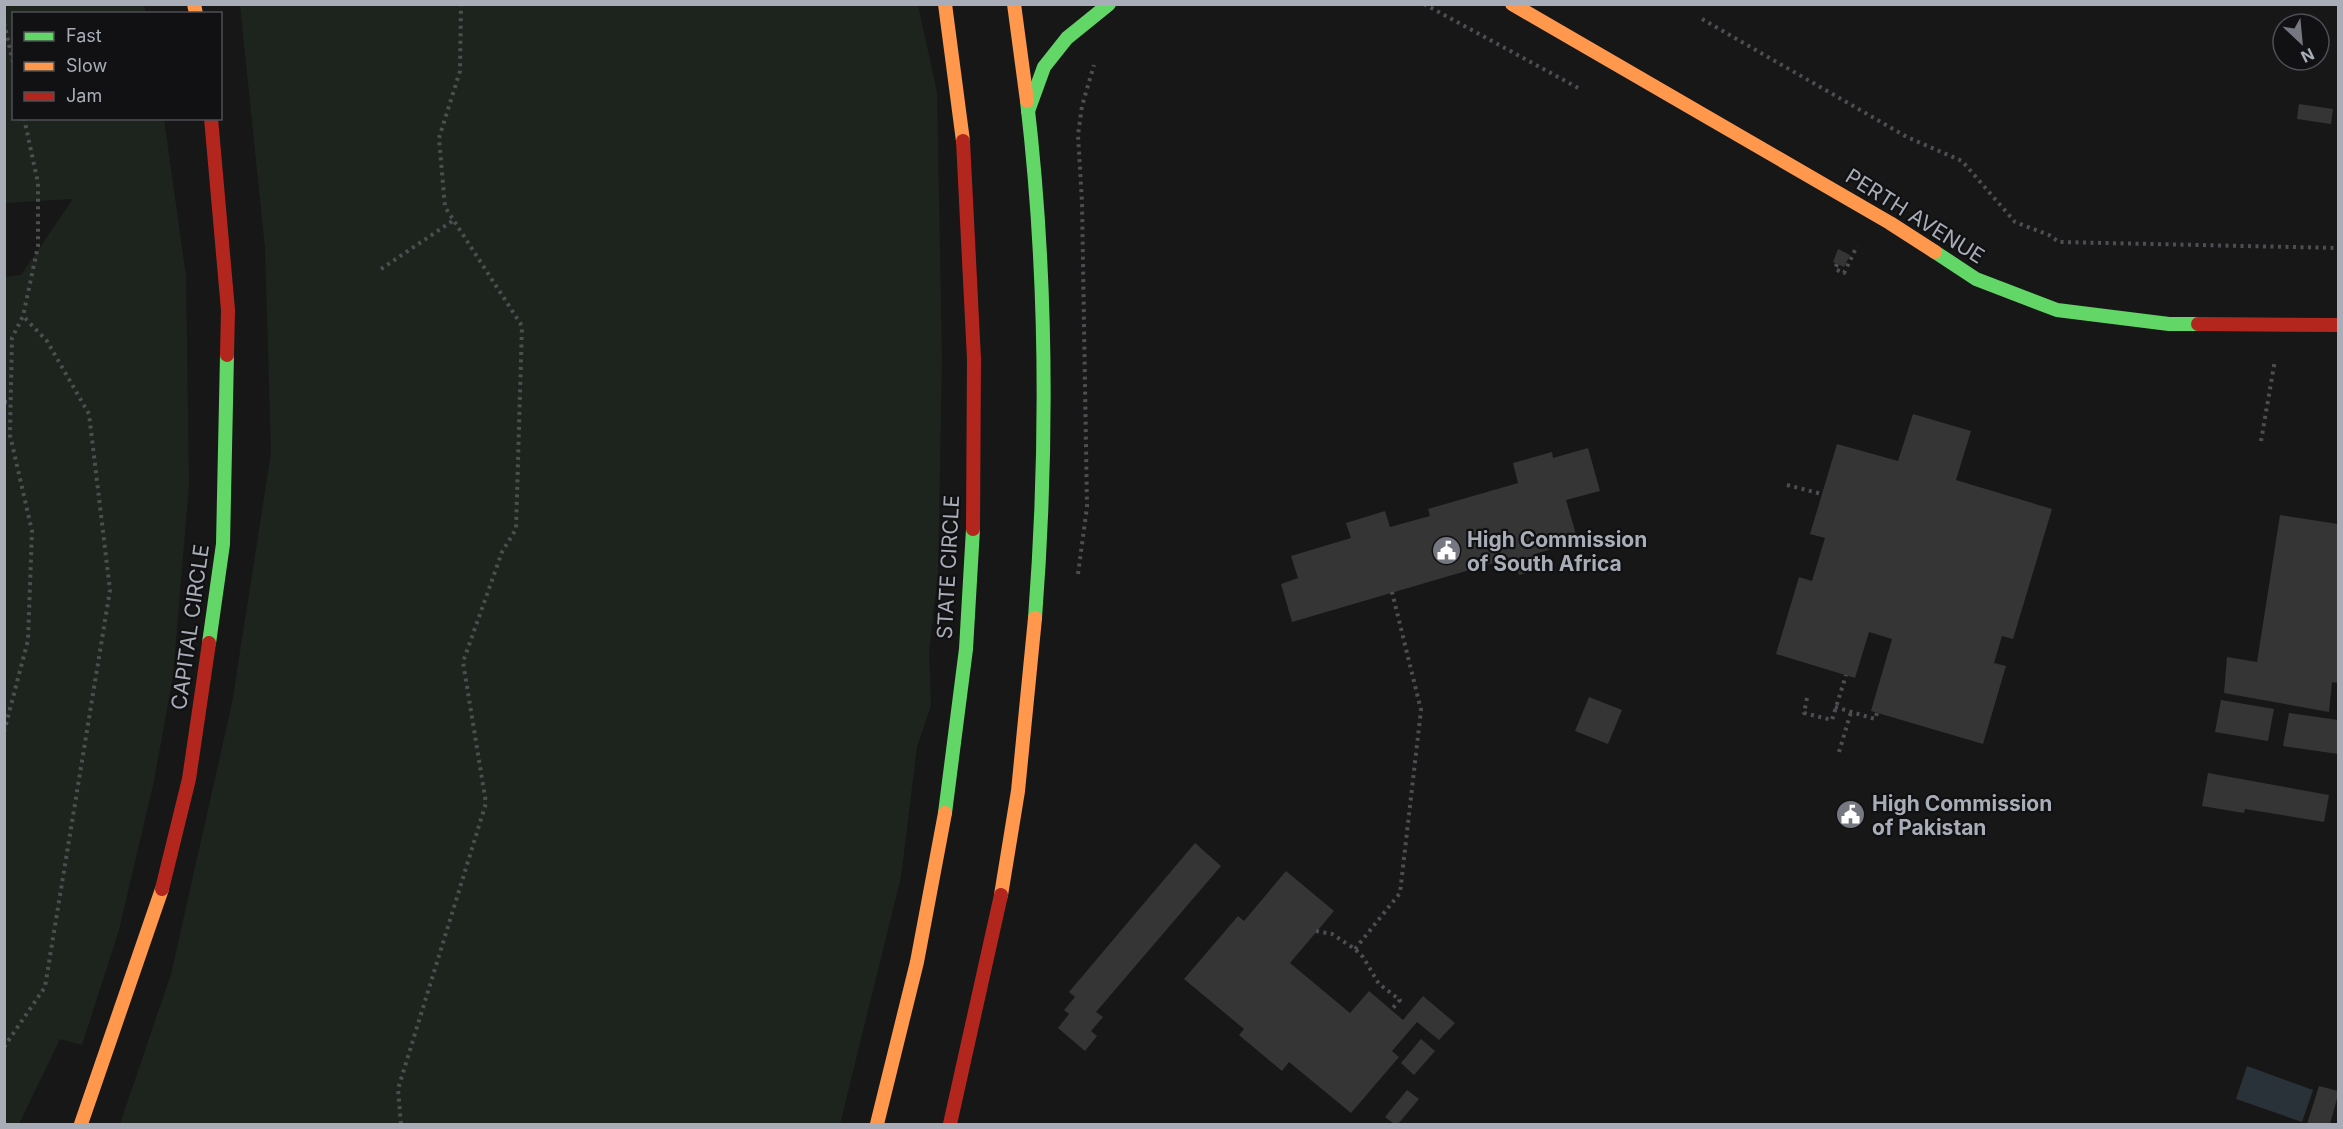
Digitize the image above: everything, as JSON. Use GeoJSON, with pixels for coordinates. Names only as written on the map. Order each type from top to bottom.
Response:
{"type":"FeatureCollection","features":[{"type":"Feature","properties":{"kind":"main road","name":"STATE CIRCLE"},"geometry":{"type":"LineString","coordinates":[[878,1125],[903,1029],[937,862],[961,694],[974,532],[976,387],[969,218],[959,103],[945,4]]}},
{"type":"Feature","properties":{"kind":"main road"},"geometry":{"type":"LineString","coordinates":[[950,1125],[988,963],[1018,793],[1037,621],[1044,461],[1041,285],[1028,111],[1014,4]]}},
{"type":"Feature","properties":{"kind":"main road"},"geometry":{"type":"LineString","coordinates":[[1028,111],[1044,67],[1067,38],[1109,4]]}},
{"type":"Feature","properties":{"kind":"main road","name":"PERTH AVENUE"},"geometry":{"type":"LineString","coordinates":[[1512,4],[1880,217],[1976,279],[2057,310],[2080,313],[2169,324],[2338,325]]}},
{"type":"Feature","properties":{"kind":"main road","name":"CAPITAL CIRCLE"},"geometry":{"type":"LineString","coordinates":[[81,1125],[117,1015],[158,906],[189,779],[223,544],[228,310],[211,120]]}},
{"type":"Feature","properties":{"kind":"path"},"geometry":{"type":"LineString","coordinates":[[401,1125],[398,1089],[486,803],[463,662],[501,552],[516,529],[522,326],[445,207],[439,138],[460,71],[461,4]]}},
{"type":"Feature","properties":{"kind":"path"},"geometry":{"type":"LineString","coordinates":[[1702,19],[1907,137],[1962,160],[2015,222],[2049,235],[2059,242],[2338,248]]}},
{"type":"Feature","properties":{"kind":"path"},"geometry":{"type":"LineString","coordinates":[[4,23],[12,57]]}},
{"type":"Feature","properties":{"kind":"path"},"geometry":{"type":"LineString","coordinates":[[4,732],[28,640],[32,531],[10,435],[12,338],[22,316],[38,246],[38,183],[24,120]]}},
{"type":"Feature","properties":{"kind":"path"},"geometry":{"type":"LineString","coordinates":[[381,268],[453,220]]}},
{"type":"Feature","properties":{"kind":"path"},"geometry":{"type":"LineString","coordinates":[[1838,264],[1835,269],[1844,273],[1859,242]]}},
{"type":"Feature","properties":{"kind":"path"},"geometry":{"type":"LineString","coordinates":[[4,1047],[45,987],[110,590],[88,414],[47,341],[22,316]]}},
{"type":"Feature","properties":{"kind":"path"},"geometry":{"type":"LineString","coordinates":[[2261,441],[2276,353]]}},
{"type":"Feature","properties":{"kind":"path"},"geometry":{"type":"LineString","coordinates":[[4,402],[11,402]]}},
{"type":"Feature","properties":{"kind":"path"},"geometry":{"type":"LineString","coordinates":[[1787,485],[1822,494]]}},
{"type":"Feature","properties":{"kind":"path"},"geometry":{"type":"LineString","coordinates":[[1355,949],[1400,892],[1421,710],[1392,592]]}},
{"type":"Feature","properties":{"kind":"path"},"geometry":{"type":"LineString","coordinates":[[1807,698],[1804,713],[1832,720],[1846,675]]}},
{"type":"Feature","properties":{"kind":"path"},"geometry":{"type":"LineString","coordinates":[[1835,708],[1875,719],[1877,713]]}},
{"type":"Feature","properties":{"kind":"path"},"geometry":{"type":"LineString","coordinates":[[1839,752],[1851,712]]}},
{"type":"Feature","properties":{"kind":"path"},"geometry":{"type":"LineString","coordinates":[[1316,931],[1332,934],[1364,957],[1379,984],[1400,1000],[1391,1010]]}},
{"type":"Feature","properties":{"kind":"shaded area"},"geometry":{"type":"Polygon","coordinates":[[[5,4],[144,5],[146,12],[12,12],[12,120],[164,120],[186,276],[189,485],[173,676],[154,781],[119,930],[82,1045],[60,1039],[19,1124],[4,1124],[5,277],[21,275],[73,199],[5,203],[5,4]]]}},
{"type":"Feature","properties":{"kind":"shaded area"},"geometry":{"type":"Polygon","coordinates":[[[240,5],[918,5],[937,92],[942,359],[938,573],[929,651],[931,705],[917,747],[901,877],[840,1124],[120,1124],[171,974],[232,703],[271,453],[265,248],[240,5]]]}},
{"type":"Feature","properties":{"kind":"shaded area"},"geometry":{"type":"Polygon","coordinates":[[[2247,1066],[2313,1090],[2302,1122],[2236,1099],[2247,1066]]]}},
{"type":"Feature","properties":{"kind":"building"},"geometry":{"type":"Polygon","coordinates":[[[2299,104],[2333,109],[2331,124],[2297,119],[2299,104]]]}},
{"type":"Feature","properties":{"kind":"building"},"geometry":{"type":"Polygon","coordinates":[[[1838,249],[1850,255],[1844,267],[1833,262],[1838,249]]]}},
{"type":"Feature","properties":{"kind":"building"},"geometry":{"type":"Polygon","coordinates":[[[1913,414],[1971,431],[1956,480],[2052,509],[2013,639],[2002,636],[1994,663],[2006,666],[1983,744],[1871,711],[1892,639],[1869,632],[1855,678],[1776,654],[1799,577],[1812,581],[1825,538],[1810,534],[1837,444],[1898,461],[1913,414]]]}},
{"type":"Feature","properties":{"kind":"building"},"geometry":{"type":"Polygon","coordinates":[[[1588,448],[1600,491],[1566,500],[1578,541],[1535,554],[1539,569],[1519,575],[1514,557],[1292,622],[1281,584],[1298,578],[1291,556],[1351,538],[1346,523],[1385,511],[1390,527],[1430,516],[1428,509],[1518,483],[1513,463],[1552,452],[1553,458],[1588,448]]]}},
{"type":"Feature","properties":{"kind":"building"},"geometry":{"type":"Polygon","coordinates":[[[2280,515],[2338,524],[2338,683],[2332,682],[2329,712],[2224,693],[2227,657],[2257,662],[2280,515]]]}},
{"type":"Feature","properties":{"kind":"building"},"geometry":{"type":"Polygon","coordinates":[[[1589,697],[1622,710],[1608,744],[1575,731],[1589,697]]]}},
{"type":"Feature","properties":{"kind":"building"},"geometry":{"type":"Polygon","coordinates":[[[2221,700],[2274,709],[2268,741],[2215,732],[2221,700]]]}},
{"type":"Feature","properties":{"kind":"building"},"geometry":{"type":"Polygon","coordinates":[[[2289,713],[2338,720],[2338,754],[2283,746],[2289,713]]]}},
{"type":"Feature","properties":{"kind":"building"},"geometry":{"type":"Polygon","coordinates":[[[2208,773],[2329,795],[2324,822],[2245,809],[2244,813],[2202,806],[2208,773]]]}},
{"type":"Feature","properties":{"kind":"building"},"geometry":{"type":"Polygon","coordinates":[[[1195,843],[1221,866],[1096,1012],[1103,1017],[1091,1031],[1097,1036],[1085,1051],[1058,1028],[1069,1014],[1064,1010],[1075,997],[1069,992],[1195,843]]]}},
{"type":"Feature","properties":{"kind":"building"},"geometry":{"type":"Polygon","coordinates":[[[1286,871],[1334,911],[1290,963],[1350,1013],[1369,991],[1403,1020],[1423,996],[1455,1023],[1439,1040],[1417,1022],[1392,1051],[1399,1057],[1351,1113],[1289,1062],[1282,1071],[1239,1035],[1244,1029],[1184,979],[1238,916],[1244,921],[1286,871]]]}},
{"type":"Feature","properties":{"kind":"building"},"geometry":{"type":"Polygon","coordinates":[[[1421,1039],[1435,1051],[1414,1075],[1401,1063],[1421,1039]]]}},
{"type":"Feature","properties":{"kind":"building"},"geometry":{"type":"Polygon","coordinates":[[[2319,1086],[2338,1091],[2330,1124],[2307,1124],[2319,1086]]]}},
{"type":"Feature","properties":{"kind":"building"},"geometry":{"type":"Polygon","coordinates":[[[1407,1090],[1419,1099],[1398,1124],[1394,1124],[1385,1117],[1407,1090]]]}},
{"type":"Feature","properties":{"kind":"traffic: fast"},"geometry":{"type":"LineString","coordinates":[[1028,111],[1044,67],[1067,38],[1109,4]]}},
{"type":"Feature","properties":{"kind":"traffic: fast"},"geometry":{"type":"LineString","coordinates":[[1027,101],[1034,165],[1042,295],[1042,489],[1035,618]]}},
{"type":"Feature","properties":{"kind":"traffic: fast"},"geometry":{"type":"LineString","coordinates":[[1935,252],[1976,279],[2057,310],[2169,324],[2198,324]]}},
{"type":"Feature","properties":{"kind":"traffic: fast"},"geometry":{"type":"LineString","coordinates":[[209,643],[223,544],[227,355]]}},
{"type":"Feature","properties":{"kind":"traffic: fast"},"geometry":{"type":"LineString","coordinates":[[945,813],[966,649],[973,529]]}},
{"type":"Feature","properties":{"kind":"traffic: slow"},"geometry":{"type":"LineString","coordinates":[[194,4],[196,12]]}},
{"type":"Feature","properties":{"kind":"traffic: slow"},"geometry":{"type":"LineString","coordinates":[[945,4],[963,141]]}},
{"type":"Feature","properties":{"kind":"traffic: slow"},"geometry":{"type":"LineString","coordinates":[[1014,4],[1027,101]]}},
{"type":"Feature","properties":{"kind":"traffic: slow"},"geometry":{"type":"LineString","coordinates":[[1512,4],[1890,223],[1935,252]]}},
{"type":"Feature","properties":{"kind":"traffic: slow"},"geometry":{"type":"LineString","coordinates":[[1001,895],[1018,791],[1035,618]]}},
{"type":"Feature","properties":{"kind":"traffic: slow"},"geometry":{"type":"LineString","coordinates":[[877,1124],[917,962],[945,813]]}},
{"type":"Feature","properties":{"kind":"traffic: slow"},"geometry":{"type":"LineString","coordinates":[[81,1124],[162,889]]}},
{"type":"Feature","properties":{"kind":"traffic: jam"},"geometry":{"type":"LineString","coordinates":[[211,120],[228,310],[227,355]]}},
{"type":"Feature","properties":{"kind":"traffic: jam"},"geometry":{"type":"LineString","coordinates":[[963,141],[974,359],[973,529]]}},
{"type":"Feature","properties":{"kind":"traffic: jam"},"geometry":{"type":"LineString","coordinates":[[2198,324],[2338,325]]}},
{"type":"Feature","properties":{"kind":"traffic: jam"},"geometry":{"type":"LineString","coordinates":[[162,889],[189,779],[209,643]]}},
{"type":"Feature","properties":{"kind":"traffic: jam"},"geometry":{"type":"LineString","coordinates":[[950,1124],[1001,895]]}},
{"type":"Feature","properties":{"kind":"place","name":"High Commission of South Africa"},"geometry":{"type":"Point","coordinates":[1446,551]}},
{"type":"Feature","properties":{"kind":"place","name":"High Commission of Pakistan"},"geometry":{"type":"Point","coordinates":[1851,815]}}]}
